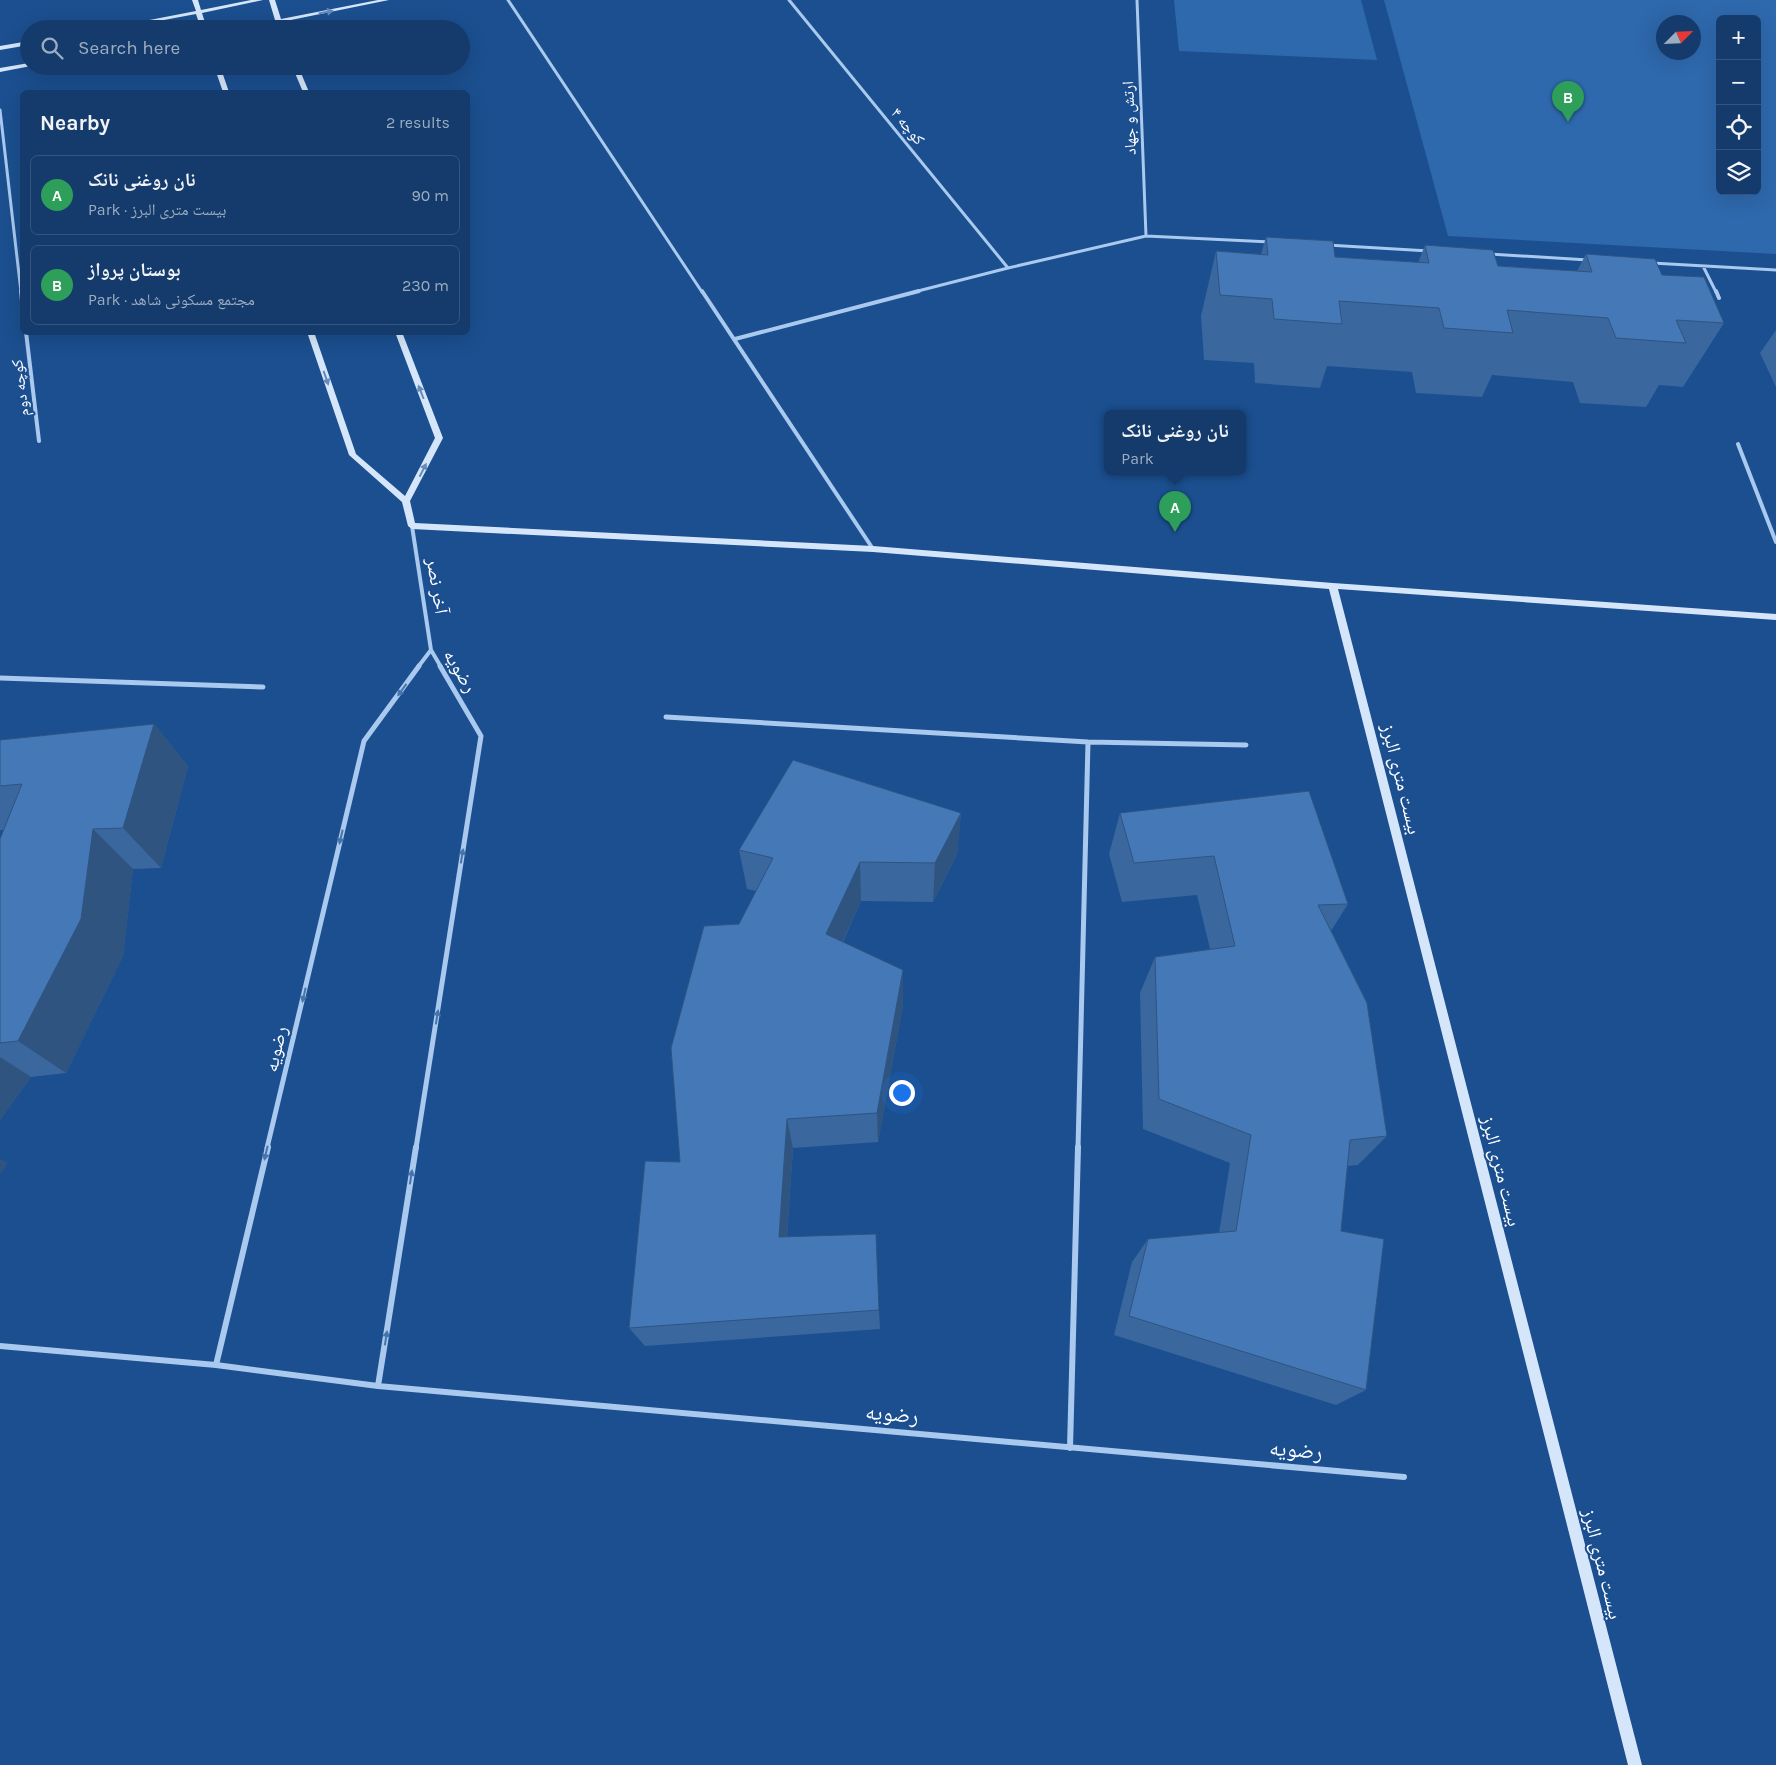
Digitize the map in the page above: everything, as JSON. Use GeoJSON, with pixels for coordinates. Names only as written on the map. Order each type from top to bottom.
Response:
{"type":"FeatureCollection","features":[{"type":"Feature","properties":{"kind":"street"},"geometry":{"type":"LineString","coordinates":[[195,0],[201,20]]}},
{"type":"Feature","properties":{"kind":"street"},"geometry":{"type":"LineString","coordinates":[[155,20],[260,0]]}},
{"type":"Feature","properties":{"kind":"street"},"geometry":{"type":"LineString","coordinates":[[272,0],[278,20]]}},
{"type":"Feature","properties":{"kind":"street"},"geometry":{"type":"LineString","coordinates":[[283,20],[386,0]]}},
{"type":"Feature","properties":{"kind":"street"},"geometry":{"type":"LineString","coordinates":[[508,0],[874,549]]}},
{"type":"Feature","properties":{"kind":"street","name":"کوچه ۴"},"geometry":{"type":"LineString","coordinates":[[789,0],[1008,268]]}},
{"type":"Feature","properties":{"kind":"street","name":"ارتش و جهاد"},"geometry":{"type":"LineString","coordinates":[[1137,0],[1146,236]]}},
{"type":"Feature","properties":{"kind":"street"},"geometry":{"type":"LineString","coordinates":[[0,48],[20,44]]}},
{"type":"Feature","properties":{"kind":"street"},"geometry":{"type":"LineString","coordinates":[[0,70],[20,67]]}},
{"type":"Feature","properties":{"kind":"street"},"geometry":{"type":"LineString","coordinates":[[220,75],[225,90]]}},
{"type":"Feature","properties":{"kind":"street"},"geometry":{"type":"LineString","coordinates":[[299,75],[305,90]]}},
{"type":"Feature","properties":{"kind":"street"},"geometry":{"type":"LineString","coordinates":[[0,110],[20,284]]}},
{"type":"Feature","properties":{"kind":"street"},"geometry":{"type":"LineString","coordinates":[[735,339],[1008,268],[1146,236],[1275,242]]}},
{"type":"Feature","properties":{"kind":"street"},"geometry":{"type":"LineString","coordinates":[[1325,245],[1434,251]]}},
{"type":"Feature","properties":{"kind":"street"},"geometry":{"type":"LineString","coordinates":[[1484,254],[1594,260]]}},
{"type":"Feature","properties":{"kind":"street"},"geometry":{"type":"LineString","coordinates":[[1643,263],[1776,270]]}},
{"type":"Feature","properties":{"kind":"street"},"geometry":{"type":"LineString","coordinates":[[1703,266],[1719,298]]}},
{"type":"Feature","properties":{"kind":"street","name":"کوچه دوم"},"geometry":{"type":"LineString","coordinates":[[26,335],[39,440]]}},
{"type":"Feature","properties":{"kind":"street"},"geometry":{"type":"LineString","coordinates":[[311,335],[353,455],[406,501],[412,526],[874,549],[1333,586],[1776,617]]}},
{"type":"Feature","properties":{"kind":"street"},"geometry":{"type":"LineString","coordinates":[[399,335],[439,438],[406,501]]}},
{"type":"Feature","properties":{"kind":"street"},"geometry":{"type":"LineString","coordinates":[[1738,444],[1776,542]]}},
{"type":"Feature","properties":{"kind":"street","name":"آخر نصر"},"geometry":{"type":"LineString","coordinates":[[412,526],[431,650]]}},
{"type":"Feature","properties":{"kind":"street","name":"بیست متری البرز"},"geometry":{"type":"LineString","coordinates":[[1333,586],[1636,1765]]}},
{"type":"Feature","properties":{"kind":"street","name":"رضویه"},"geometry":{"type":"LineString","coordinates":[[216,1364],[364,741],[431,650],[481,736],[378,1386]]}},
{"type":"Feature","properties":{"kind":"street"},"geometry":{"type":"LineString","coordinates":[[0,678],[264,687]]}},
{"type":"Feature","properties":{"kind":"street"},"geometry":{"type":"LineString","coordinates":[[666,717],[1088,742],[1246,745]]}},
{"type":"Feature","properties":{"kind":"street"},"geometry":{"type":"LineString","coordinates":[[1070,1448],[1088,742]]}},
{"type":"Feature","properties":{"kind":"street","name":"رضویه"},"geometry":{"type":"LineString","coordinates":[[0,1346],[216,1364],[378,1386],[1404,1477]]}},
{"type":"Feature","properties":{"kind":"shaded area"},"geometry":{"type":"Polygon","coordinates":[[[1174,0],[1361,0],[1377,60],[1179,51],[1174,0]]]}},
{"type":"Feature","properties":{"kind":"shaded area"},"geometry":{"type":"Polygon","coordinates":[[[1384,0],[1776,0],[1776,254],[1448,236],[1384,0]]]}},
{"type":"Feature","properties":{"kind":"building"},"geometry":{"type":"Polygon","coordinates":[[[1266,237],[1333,241],[1335,257],[1429,263],[1425,245],[1493,250],[1498,266],[1592,272],[1586,254],[1655,259],[1662,275],[1704,277],[1724,323],[1676,320],[1686,343],[1616,338],[1608,318],[1507,310],[1513,333],[1444,328],[1439,308],[1339,301],[1342,324],[1274,319],[1272,299],[1220,295],[1216,251],[1268,255],[1266,237]]]}},
{"type":"Feature","properties":{"kind":"building"},"geometry":{"type":"Polygon","coordinates":[[[154,724],[123,828],[93,829],[81,919],[18,1041],[0,1043],[0,839],[22,784],[0,786],[0,740],[154,724]]]}},
{"type":"Feature","properties":{"kind":"building"},"geometry":{"type":"Polygon","coordinates":[[[793,760],[961,813],[935,863],[860,862],[826,934],[903,970],[877,1113],[787,1119],[779,1237],[876,1234],[879,1310],[629,1328],[645,1161],[680,1162],[671,1048],[704,926],[739,924],[773,858],[739,850],[793,760]]]}},
{"type":"Feature","properties":{"kind":"building"},"geometry":{"type":"Polygon","coordinates":[[[1309,791],[1348,904],[1318,905],[1367,1003],[1387,1136],[1350,1140],[1341,1231],[1384,1239],[1366,1390],[1129,1316],[1148,1239],[1236,1231],[1251,1135],[1159,1099],[1155,957],[1235,946],[1214,856],[1134,863],[1120,813],[1309,791]]]}},
{"type":"Feature","properties":{"kind":"place","name":"بوستان پرواز"},"geometry":{"type":"Point","coordinates":[1568,122]}},
{"type":"Feature","properties":{"kind":"place","name":"نان روغنی نانک"},"geometry":{"type":"Point","coordinates":[1175,532]}}]}
